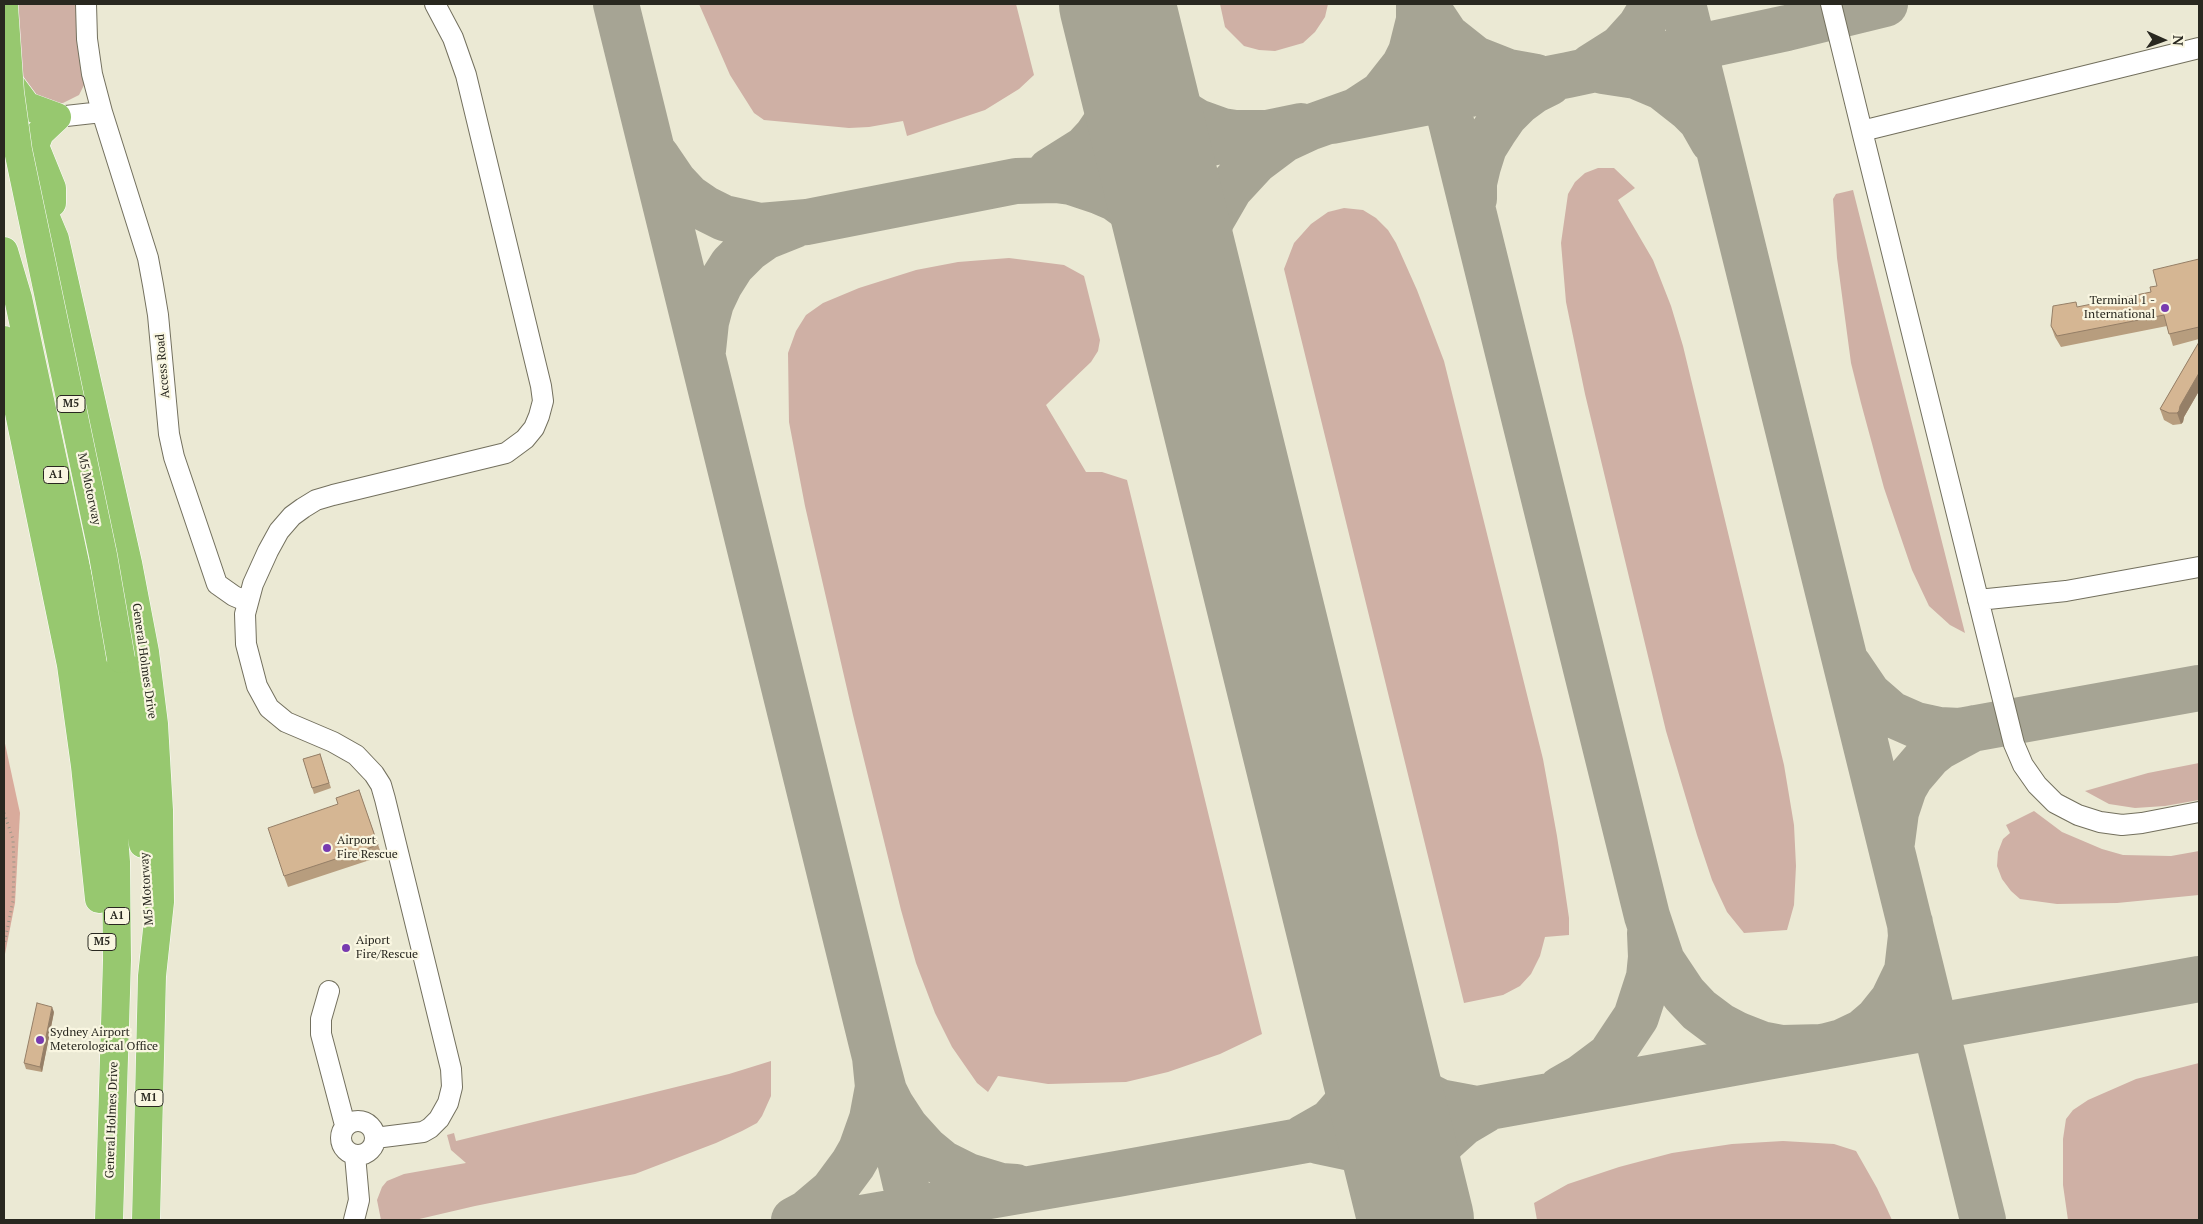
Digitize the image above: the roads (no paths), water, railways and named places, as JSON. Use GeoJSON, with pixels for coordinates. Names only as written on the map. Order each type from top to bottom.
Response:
{"type":"FeatureCollection","features":[{"type":"Feature","properties":{"kind":"highway","name":"M5 Motorway"},"geometry":{"type":"LineString","coordinates":[[4,6],[10,92],[18,150],[103,554],[121,659],[140,802],[152,976]]}},
{"type":"Feature","properties":{"kind":"highway"},"geometry":{"type":"LineString","coordinates":[[4,75],[27,106],[57,117],[40,132],[35,146],[52,188],[55,239]]}},
{"type":"Feature","properties":{"kind":"highway","name":"General Holmes Drive"},"geometry":{"type":"LineString","coordinates":[[4,121],[55,239],[128,563],[145,652],[154,724],[160,810],[160,902],[152,976],[146,1220]]}},
{"type":"Feature","properties":{"kind":"highway","name":"General Holmes Drive"},"geometry":{"type":"LineString","coordinates":[[4,250],[15,338],[86,614],[110,771],[116,862],[117,960],[109,1220]]}},
{"type":"Feature","properties":{"kind":"highway"},"geometry":{"type":"LineString","coordinates":[[4,311],[12,325],[15,338]]}},
{"type":"Feature","properties":{"kind":"highway","name":"M5"},"geometry":{"type":"LineString","coordinates":[[15,338],[71,665],[97,863],[104,968],[109,1220]]}},
{"type":"Feature","properties":{"kind":"lane","name":"Access Road"},"geometry":{"type":"LineString","coordinates":[[86,4],[88,48],[92,74],[148,258],[158,315],[169,434],[174,457],[217,584],[234,596],[248,602]]}},
{"type":"Feature","properties":{"kind":"lane"},"geometry":{"type":"LineString","coordinates":[[375,1138],[423,1132],[430,1128],[439,1119],[448,1103],[452,1088],[451,1069],[381,784],[356,755],[286,722],[269,708],[257,686],[246,644],[245,614],[253,584],[268,551],[279,532],[292,516],[303,508],[316,500],[333,495],[506,453],[526,439],[534,428],[539,416],[542,401],[541,386],[466,75],[453,38],[434,4]]}},
{"type":"Feature","properties":{"kind":"lane"},"geometry":{"type":"LineString","coordinates":[[1831,4],[2014,744],[2022,765],[2037,785],[2055,803],[2078,815],[2100,822],[2122,825],[2199,812]]}},
{"type":"Feature","properties":{"kind":"lane"},"geometry":{"type":"LineString","coordinates":[[1862,131],[2199,48]]}},
{"type":"Feature","properties":{"kind":"lane"},"geometry":{"type":"LineString","coordinates":[[57,117],[102,112]]}},
{"type":"Feature","properties":{"kind":"lane"},"geometry":{"type":"LineString","coordinates":[[1978,600],[2066,591],[2199,567]]}},
{"type":"Feature","properties":{"kind":"lane"},"geometry":{"type":"LineString","coordinates":[[329,991],[321,1019],[321,1034],[345,1125]]}},
{"type":"Feature","properties":{"kind":"lane"},"geometry":{"type":"LineString","coordinates":[[356,1120],[367,1123],[372,1127],[375,1138],[371,1149],[361,1155],[346,1151],[340,1135],[345,1125],[356,1120]]}},
{"type":"Feature","properties":{"kind":"lane"},"geometry":{"type":"LineString","coordinates":[[354,1220],[359,1200],[356,1155]]}},
{"type":"Feature","properties":{"kind":"place","name":"Terminal 1 - International"},"geometry":{"type":"Point","coordinates":[2165,308]}},
{"type":"Feature","properties":{"kind":"place","name":"Airport Fire Rescue"},"geometry":{"type":"Point","coordinates":[327,848]}},
{"type":"Feature","properties":{"kind":"place","name":"Aiport Fire/Rescue"},"geometry":{"type":"Point","coordinates":[346,948]}},
{"type":"Feature","properties":{"kind":"place","name":"Sydney Airport Meterological Office"},"geometry":{"type":"Point","coordinates":[40,1040]}}]}
